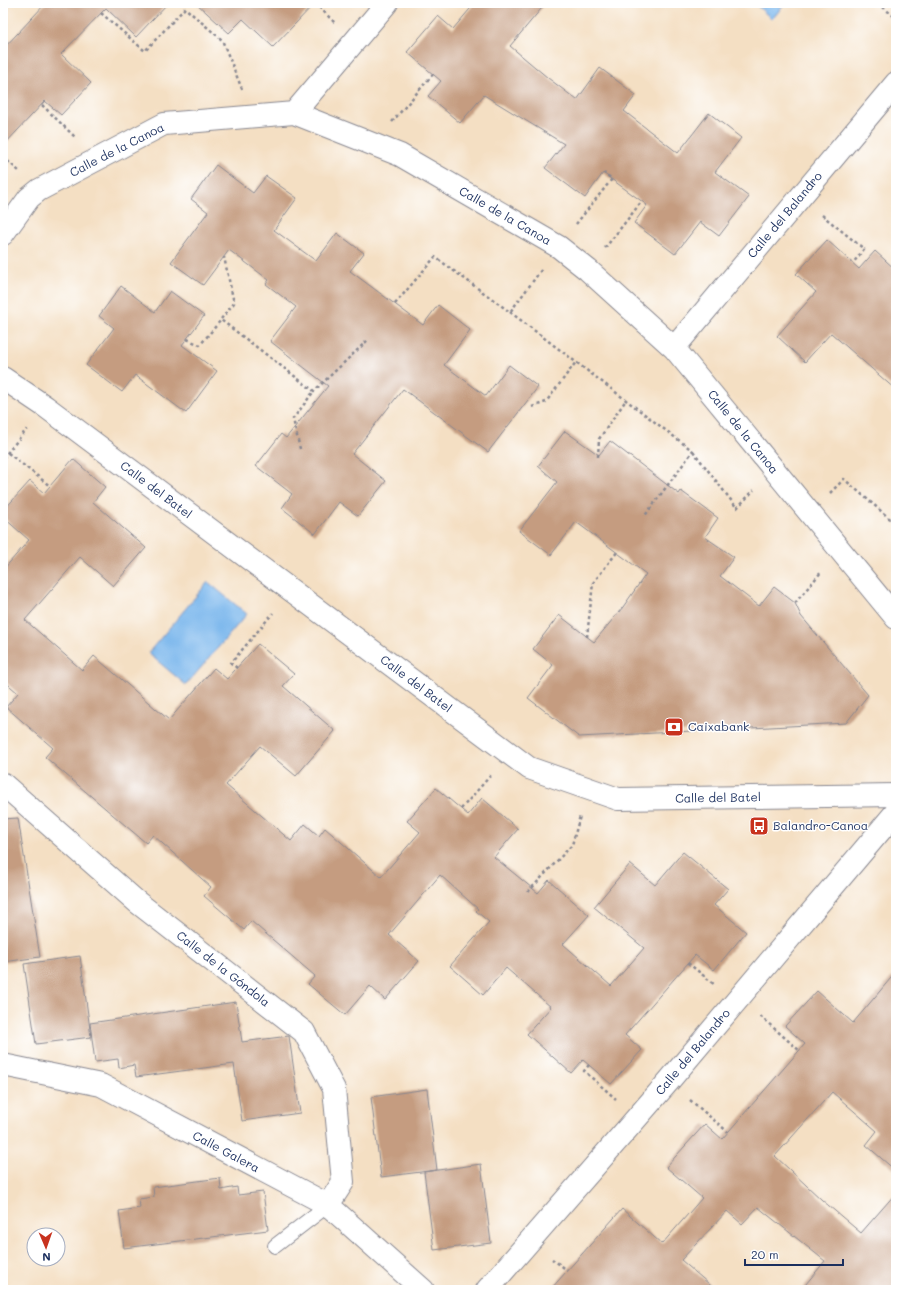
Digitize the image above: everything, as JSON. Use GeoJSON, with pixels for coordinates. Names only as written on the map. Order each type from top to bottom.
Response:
{"type":"FeatureCollection","features":[{"type":"Feature","properties":{"kind":"street"},"geometry":{"type":"LineString","coordinates":[[294,113],[387,3]]}},
{"type":"Feature","properties":{"kind":"street","name":"Calle del Balandro"},"geometry":{"type":"LineString","coordinates":[[674,348],[896,83]]}},
{"type":"Feature","properties":{"kind":"street","name":"Calle de la Canoa"},"geometry":{"type":"LineString","coordinates":[[3,234],[29,198],[39,190],[164,124],[294,113],[400,155],[559,247],[588,270],[674,348],[896,618]]}},
{"type":"Feature","properties":{"kind":"street","name":"Calle del Batel"},"geometry":{"type":"LineString","coordinates":[[3,378],[46,407],[529,768],[618,799],[896,795]]}},
{"type":"Feature","properties":{"kind":"street","name":"Calle de la Góndola"},"geometry":{"type":"LineString","coordinates":[[3,784],[136,902],[304,1032],[334,1089],[343,1182],[328,1205]]}},
{"type":"Feature","properties":{"kind":"street","name":"Calle del Balandro"},"geometry":{"type":"LineString","coordinates":[[487,1290],[668,1082],[896,812]]}},
{"type":"Feature","properties":{"kind":"street","name":"Calle Galera"},"geometry":{"type":"LineString","coordinates":[[3,1064],[101,1086],[328,1205],[423,1290]]}},
{"type":"Feature","properties":{"kind":"lane"},"geometry":{"type":"LineString","coordinates":[[275,1246],[328,1205]]}},
{"type":"Feature","properties":{"kind":"path"},"geometry":{"type":"LineString","coordinates":[[184,3],[185,8],[222,40],[253,116]]}},
{"type":"Feature","properties":{"kind":"path"},"geometry":{"type":"LineString","coordinates":[[878,3],[896,18]]}},
{"type":"Feature","properties":{"kind":"path"},"geometry":{"type":"LineString","coordinates":[[101,13],[145,51],[185,8]]}},
{"type":"Feature","properties":{"kind":"path"},"geometry":{"type":"LineString","coordinates":[[373,144],[433,74]]}},
{"type":"Feature","properties":{"kind":"path"},"geometry":{"type":"LineString","coordinates":[[42,105],[98,159]]}},
{"type":"Feature","properties":{"kind":"path"},"geometry":{"type":"LineString","coordinates":[[510,312],[612,179],[604,173]]}},
{"type":"Feature","properties":{"kind":"path"},"geometry":{"type":"LineString","coordinates":[[801,196],[864,249],[853,263]]}},
{"type":"Feature","properties":{"kind":"path"},"geometry":{"type":"LineString","coordinates":[[588,270],[642,201]]}},
{"type":"Feature","properties":{"kind":"path"},"geometry":{"type":"LineString","coordinates":[[187,339],[200,345],[234,303],[224,257]]}},
{"type":"Feature","properties":{"kind":"path"},"geometry":{"type":"LineString","coordinates":[[395,304],[435,257],[510,312],[693,452],[737,508],[774,469]]}},
{"type":"Feature","properties":{"kind":"path"},"geometry":{"type":"LineString","coordinates":[[221,320],[314,390]]}},
{"type":"Feature","properties":{"kind":"path"},"geometry":{"type":"LineString","coordinates":[[300,449],[293,419],[314,390],[369,339]]}},
{"type":"Feature","properties":{"kind":"path"},"geometry":{"type":"LineString","coordinates":[[532,407],[546,402],[576,362]]}},
{"type":"Feature","properties":{"kind":"path"},"geometry":{"type":"LineString","coordinates":[[598,457],[599,439],[626,400]]}},
{"type":"Feature","properties":{"kind":"path"},"geometry":{"type":"LineString","coordinates":[[3,458],[46,407]]}},
{"type":"Feature","properties":{"kind":"path"},"geometry":{"type":"LineString","coordinates":[[644,517],[693,452]]}},
{"type":"Feature","properties":{"kind":"path"},"geometry":{"type":"LineString","coordinates":[[7,453],[50,486]]}},
{"type":"Feature","properties":{"kind":"path"},"geometry":{"type":"LineString","coordinates":[[811,514],[844,479],[896,524]]}},
{"type":"Feature","properties":{"kind":"path"},"geometry":{"type":"LineString","coordinates":[[794,603],[840,549]]}},
{"type":"Feature","properties":{"kind":"path"},"geometry":{"type":"LineString","coordinates":[[587,637],[594,583],[618,551]]}},
{"type":"Feature","properties":{"kind":"path"},"geometry":{"type":"LineString","coordinates":[[237,668],[231,663],[292,591]]}},
{"type":"Feature","properties":{"kind":"path"},"geometry":{"type":"LineString","coordinates":[[461,809],[510,754]]}},
{"type":"Feature","properties":{"kind":"path"},"geometry":{"type":"LineString","coordinates":[[528,892],[572,845],[588,789]]}},
{"type":"Feature","properties":{"kind":"path"},"geometry":{"type":"LineString","coordinates":[[688,963],[800,1051]]}},
{"type":"Feature","properties":{"kind":"path"},"geometry":{"type":"LineString","coordinates":[[589,1065],[584,1071],[637,1118]]}},
{"type":"Feature","properties":{"kind":"path"},"geometry":{"type":"LineString","coordinates":[[668,1082],[728,1132]]}},
{"type":"Feature","properties":{"kind":"water"},"geometry":{"type":"Polygon","coordinates":[[[754,3],[786,3],[772,19],[754,3]]]}},
{"type":"Feature","properties":{"kind":"water"},"geometry":{"type":"Polygon","coordinates":[[[208,582],[247,614],[186,685],[148,653],[208,582]]]}},
{"type":"Feature","properties":{"kind":"building"},"geometry":{"type":"Polygon","coordinates":[[[46,3],[168,3],[136,37],[106,8],[61,54],[91,83],[61,115],[45,101],[3,146],[3,49],[46,3]]]}},
{"type":"Feature","properties":{"kind":"building"},"geometry":{"type":"Polygon","coordinates":[[[196,3],[315,3],[273,47],[243,19],[229,33],[196,3]]]}},
{"type":"Feature","properties":{"kind":"building"},"geometry":{"type":"Polygon","coordinates":[[[475,3],[546,3],[510,46],[577,100],[600,68],[636,95],[624,111],[678,153],[709,113],[741,138],[715,172],[749,197],[719,236],[700,222],[675,254],[634,223],[647,205],[603,173],[585,198],[545,168],[564,144],[484,95],[460,123],[428,96],[441,81],[407,52],[438,16],[453,29],[475,3]]]}},
{"type":"Feature","properties":{"kind":"building"},"geometry":{"type":"Polygon","coordinates":[[[216,165],[253,193],[266,176],[297,198],[274,230],[316,261],[337,233],[364,253],[350,271],[423,325],[438,305],[470,330],[444,365],[486,396],[509,365],[538,387],[488,452],[403,389],[352,454],[386,481],[358,516],[339,502],[315,534],[282,508],[292,494],[256,466],[281,434],[286,438],[328,386],[270,341],[296,307],[266,284],[269,280],[229,250],[203,285],[171,262],[208,212],[191,199],[216,165]]]}},
{"type":"Feature","properties":{"kind":"building"},"geometry":{"type":"Polygon","coordinates":[[[827,240],[859,269],[875,251],[896,270],[896,390],[831,333],[805,362],[777,336],[816,292],[796,274],[827,240]]]}},
{"type":"Feature","properties":{"kind":"building"},"geometry":{"type":"Polygon","coordinates":[[[121,286],[155,312],[170,291],[204,316],[182,345],[217,371],[186,413],[135,375],[122,392],[86,365],[114,328],[99,316],[121,286]]]}},
{"type":"Feature","properties":{"kind":"building"},"geometry":{"type":"Polygon","coordinates":[[[565,431],[599,455],[610,441],[679,494],[681,491],[718,518],[705,537],[734,557],[720,576],[759,606],[774,587],[795,603],[801,616],[868,695],[846,723],[579,737],[528,698],[553,665],[533,649],[559,615],[594,642],[623,607],[646,574],[576,522],[551,555],[519,531],[557,482],[538,466],[565,431]]]}},
{"type":"Feature","properties":{"kind":"building"},"geometry":{"type":"Polygon","coordinates":[[[73,459],[105,487],[93,502],[146,548],[113,586],[80,557],[25,620],[82,670],[94,656],[169,720],[214,668],[227,679],[258,644],[294,674],[283,686],[335,731],[296,776],[260,746],[226,785],[291,841],[305,824],[319,836],[325,828],[381,877],[420,832],[407,821],[436,788],[468,815],[482,798],[518,829],[494,857],[538,893],[549,880],[589,915],[563,944],[611,986],[644,948],[594,907],[630,864],[655,885],[683,852],[728,889],[714,905],[746,932],[714,970],[695,955],[625,1035],[642,1050],[611,1084],[583,1060],[571,1073],[527,1034],[551,1007],[506,968],[483,995],[450,966],[489,922],[476,911],[478,909],[440,875],[389,935],[419,961],[385,1000],[370,986],[345,1015],[308,984],[315,976],[251,921],[244,930],[204,896],[211,887],[153,835],[146,843],[45,757],[53,748],[6,707],[18,693],[3,680],[3,570],[29,540],[3,517],[3,511],[30,481],[44,493],[73,459]]]}},
{"type":"Feature","properties":{"kind":"building"},"geometry":{"type":"Polygon","coordinates":[[[18,818],[40,957],[3,962],[3,819],[18,818]]]}},
{"type":"Feature","properties":{"kind":"building"},"geometry":{"type":"Polygon","coordinates":[[[80,956],[91,1037],[36,1044],[24,964],[80,956]]]}},
{"type":"Feature","properties":{"kind":"building"},"geometry":{"type":"Polygon","coordinates":[[[896,972],[896,1171],[866,1145],[877,1131],[832,1092],[775,1156],[822,1200],[861,1233],[896,1193],[896,1290],[801,1290],[825,1261],[758,1207],[742,1224],[727,1211],[681,1260],[716,1290],[550,1290],[622,1209],[662,1244],[702,1198],[666,1167],[705,1124],[722,1139],[805,1044],[785,1026],[817,991],[853,1023],[896,972]]]}},
{"type":"Feature","properties":{"kind":"building"},"geometry":{"type":"Polygon","coordinates":[[[236,1002],[242,1042],[289,1036],[300,1113],[242,1121],[234,1064],[136,1077],[134,1065],[119,1068],[118,1059],[95,1062],[90,1023],[236,1002]]]}},
{"type":"Feature","properties":{"kind":"building"},"geometry":{"type":"Polygon","coordinates":[[[427,1089],[437,1170],[381,1177],[371,1097],[427,1089]]]}},
{"type":"Feature","properties":{"kind":"building"},"geometry":{"type":"Polygon","coordinates":[[[481,1164],[491,1243],[434,1250],[424,1172],[481,1164]]]}},
{"type":"Feature","properties":{"kind":"building"},"geometry":{"type":"Polygon","coordinates":[[[220,1178],[221,1190],[237,1187],[238,1195],[263,1192],[268,1230],[124,1248],[119,1211],[140,1208],[139,1199],[154,1197],[153,1187],[220,1178]]]}},
{"type":"Feature","properties":{"kind":"place","name":"Caixabank"},"geometry":{"type":"Point","coordinates":[674,727]}},
{"type":"Feature","properties":{"kind":"place","name":"Balandro-Canoa"},"geometry":{"type":"Point","coordinates":[759,826]}}]}
